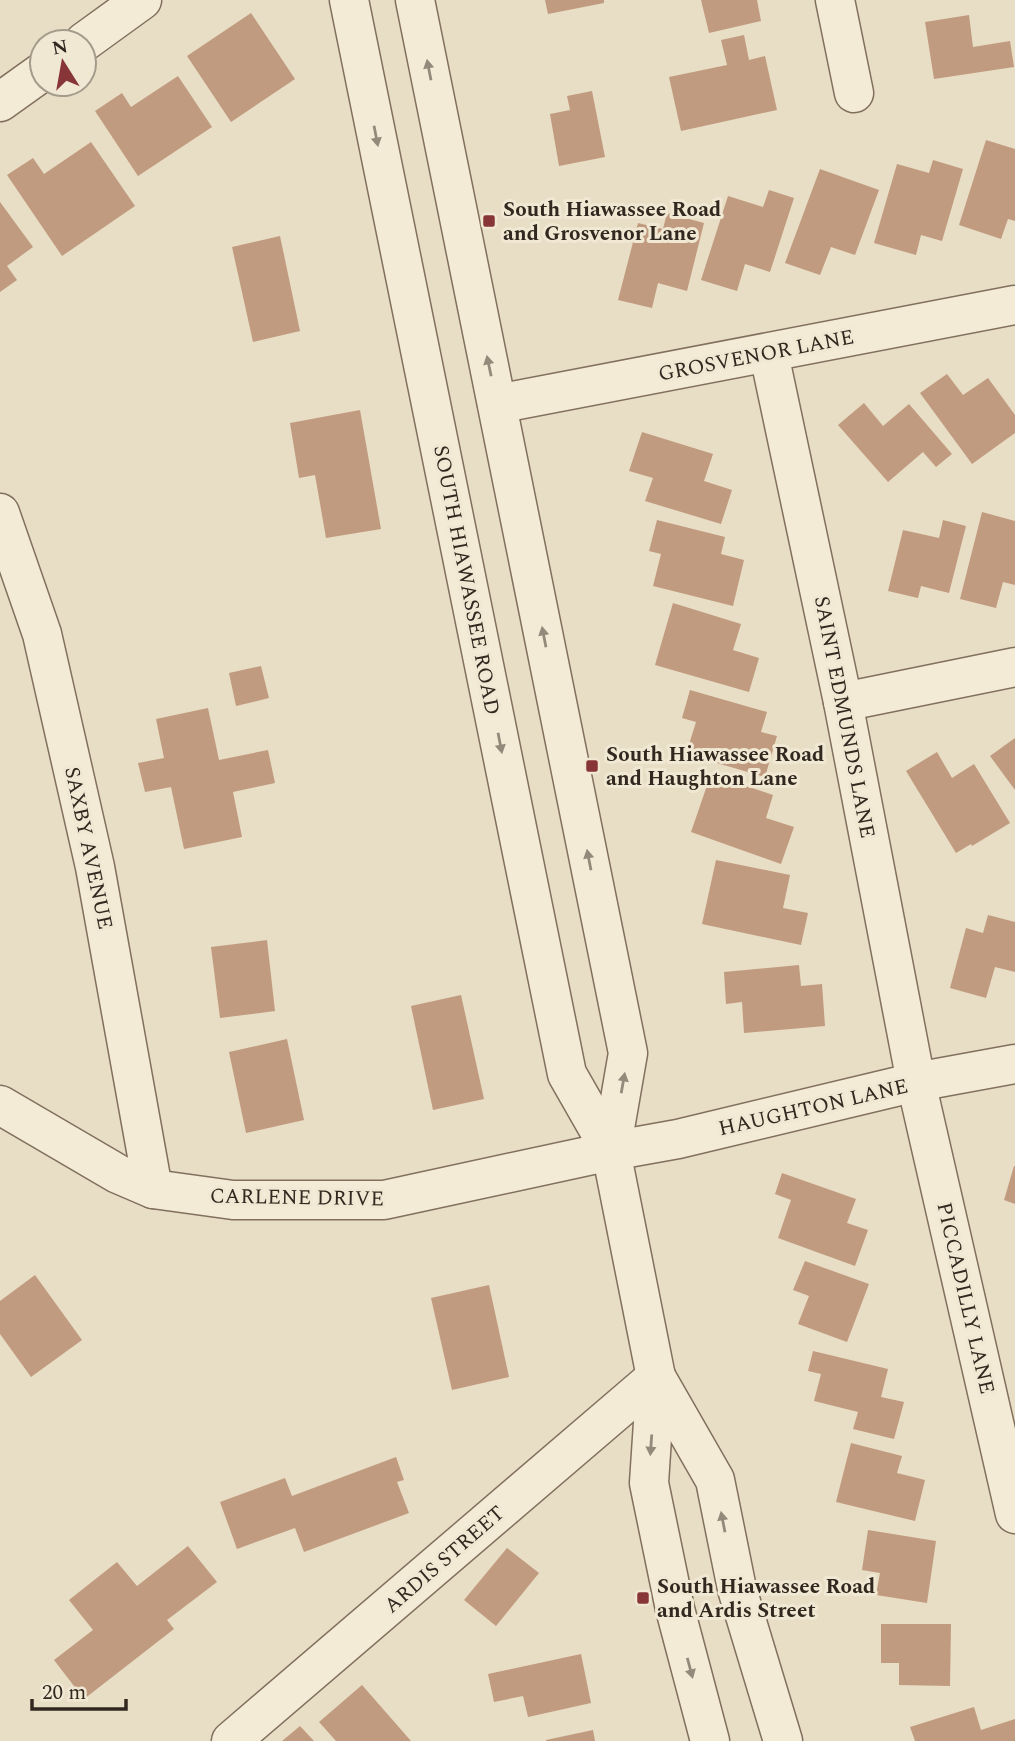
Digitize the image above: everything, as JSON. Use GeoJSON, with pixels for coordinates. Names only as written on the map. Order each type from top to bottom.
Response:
{"type":"FeatureCollection","features":[{"type":"Feature","properties":{"kind":"street"},"geometry":{"type":"LineString","coordinates":[[98,32],[142,0]]}},
{"type":"Feature","properties":{"kind":"street","name":"SOUTH HIAWASSEE ROAD"},"geometry":{"type":"LineString","coordinates":[[349,0],[567,1074],[611,1150],[656,1377],[649,1483],[675,1609],[709,1741]]}},
{"type":"Feature","properties":{"kind":"street","name":"SOUTH HIAWASSEE ROAD"},"geometry":{"type":"LineString","coordinates":[[415,0],[628,1053],[611,1150]]}},
{"type":"Feature","properties":{"kind":"street"},"geometry":{"type":"LineString","coordinates":[[835,0],[854,93]]}},
{"type":"Feature","properties":{"kind":"street"},"geometry":{"type":"LineString","coordinates":[[0,102],[28,82]]}},
{"type":"Feature","properties":{"kind":"street","name":"GROSVENOR LANE"},"geometry":{"type":"LineString","coordinates":[[497,404],[1015,305]]}},
{"type":"Feature","properties":{"kind":"street","name":"SAINT EDMUNDS LANE"},"geometry":{"type":"LineString","coordinates":[[769,354],[844,702],[916,1082]]}},
{"type":"Feature","properties":{"kind":"street","name":"SAXBY AVENUE"},"geometry":{"type":"LineString","coordinates":[[0,513],[42,634],[95,867],[153,1189]]}},
{"type":"Feature","properties":{"kind":"street"},"geometry":{"type":"LineString","coordinates":[[844,702],[1015,667]]}},
{"type":"Feature","properties":{"kind":"street","name":"HAUGHTON LANE"},"geometry":{"type":"LineString","coordinates":[[611,1150],[678,1139],[916,1082],[1015,1064]]}},
{"type":"Feature","properties":{"kind":"street","name":"PICCADILLY LANE"},"geometry":{"type":"LineString","coordinates":[[916,1082],[1015,1514]]}},
{"type":"Feature","properties":{"kind":"street","name":"CARLENE DRIVE"},"geometry":{"type":"LineString","coordinates":[[0,1105],[118,1174],[153,1189],[233,1200],[384,1200],[611,1150]]}},
{"type":"Feature","properties":{"kind":"street","name":"SOUTH HIAWASSEE ROAD"},"geometry":{"type":"LineString","coordinates":[[656,1377],[715,1480],[737,1589],[783,1741]]}},
{"type":"Feature","properties":{"kind":"street","name":"ARDIS STREET"},"geometry":{"type":"LineString","coordinates":[[231,1741],[656,1377]]}},
{"type":"Feature","properties":{"kind":"building"},"geometry":{"type":"Polygon","coordinates":[[[545,0],[604,0],[604,3],[548,14],[545,0]]]}},
{"type":"Feature","properties":{"kind":"building"},"geometry":{"type":"Polygon","coordinates":[[[701,0],[757,0],[761,21],[709,33],[701,0]]]}},
{"type":"Feature","properties":{"kind":"building"},"geometry":{"type":"Polygon","coordinates":[[[251,13],[295,79],[231,122],[187,56],[251,13]]]}},
{"type":"Feature","properties":{"kind":"building"},"geometry":{"type":"Polygon","coordinates":[[[969,15],[973,47],[1010,41],[1014,67],[934,79],[925,22],[969,15]]]}},
{"type":"Feature","properties":{"kind":"building"},"geometry":{"type":"Polygon","coordinates":[[[744,35],[749,60],[765,56],[777,110],[681,131],[669,77],[727,65],[721,40],[744,35]]]}},
{"type":"Feature","properties":{"kind":"building"},"geometry":{"type":"Polygon","coordinates":[[[178,76],[212,127],[138,176],[95,111],[122,93],[131,107],[178,76]]]}},
{"type":"Feature","properties":{"kind":"building"},"geometry":{"type":"Polygon","coordinates":[[[592,91],[605,157],[559,166],[550,114],[570,110],[567,96],[592,91]]]}},
{"type":"Feature","properties":{"kind":"building"},"geometry":{"type":"Polygon","coordinates":[[[986,140],[1015,149],[1015,221],[1008,219],[1001,239],[959,225],[986,140]]]}},
{"type":"Feature","properties":{"kind":"building"},"geometry":{"type":"Polygon","coordinates":[[[91,142],[135,206],[62,256],[7,175],[33,158],[44,174],[91,142]]]}},
{"type":"Feature","properties":{"kind":"building"},"geometry":{"type":"Polygon","coordinates":[[[933,160],[963,169],[942,241],[921,235],[916,255],[874,243],[897,164],[929,173],[933,160]]]}},
{"type":"Feature","properties":{"kind":"building"},"geometry":{"type":"Polygon","coordinates":[[[820,169],[879,190],[855,255],[831,247],[820,275],[785,263],[820,169]]]}},
{"type":"Feature","properties":{"kind":"building"},"geometry":{"type":"Polygon","coordinates":[[[769,190],[794,198],[770,272],[745,264],[737,291],[701,280],[728,196],[763,207],[769,190]]]}},
{"type":"Feature","properties":{"kind":"building"},"geometry":{"type":"Polygon","coordinates":[[[0,202],[33,247],[7,266],[17,280],[0,292],[0,202]]]}},
{"type":"Feature","properties":{"kind":"building"},"geometry":{"type":"Polygon","coordinates":[[[667,213],[704,223],[687,291],[658,283],[652,308],[618,300],[638,223],[663,229],[667,213]]]}},
{"type":"Feature","properties":{"kind":"building"},"geometry":{"type":"Polygon","coordinates":[[[280,236],[300,331],[253,342],[232,247],[280,236]]]}},
{"type":"Feature","properties":{"kind":"building"},"geometry":{"type":"Polygon","coordinates":[[[947,374],[963,395],[988,378],[1015,415],[1015,433],[972,464],[920,393],[947,374]]]}},
{"type":"Feature","properties":{"kind":"building"},"geometry":{"type":"Polygon","coordinates":[[[864,403],[883,426],[909,404],[952,454],[936,467],[923,452],[888,482],[838,425],[864,403]]]}},
{"type":"Feature","properties":{"kind":"building"},"geometry":{"type":"Polygon","coordinates":[[[360,410],[381,529],[326,538],[315,475],[299,478],[290,423],[360,410]]]}},
{"type":"Feature","properties":{"kind":"building"},"geometry":{"type":"Polygon","coordinates":[[[642,432],[713,454],[704,481],[732,490],[721,524],[645,501],[653,478],[629,471],[642,432]]]}},
{"type":"Feature","properties":{"kind":"building"},"geometry":{"type":"Polygon","coordinates":[[[982,512],[1015,521],[1015,585],[1003,582],[996,608],[960,599],[982,512]]]}},
{"type":"Feature","properties":{"kind":"building"},"geometry":{"type":"Polygon","coordinates":[[[657,520],[725,537],[721,554],[744,560],[733,606],[653,586],[661,554],[649,551],[657,520]]]}},
{"type":"Feature","properties":{"kind":"building"},"geometry":{"type":"Polygon","coordinates":[[[943,520],[966,526],[949,593],[921,586],[918,598],[888,591],[903,530],[939,538],[943,520]]]}},
{"type":"Feature","properties":{"kind":"building"},"geometry":{"type":"Polygon","coordinates":[[[673,603],[741,624],[733,650],[759,658],[749,692],[655,665],[673,603]]]}},
{"type":"Feature","properties":{"kind":"building"},"geometry":{"type":"Polygon","coordinates":[[[261,666],[269,698],[236,706],[229,673],[261,666]]]}},
{"type":"Feature","properties":{"kind":"building"},"geometry":{"type":"Polygon","coordinates":[[[690,690],[767,712],[761,732],[777,736],[765,777],[686,754],[696,722],[682,718],[690,690]]]}},
{"type":"Feature","properties":{"kind":"building"},"geometry":{"type":"Polygon","coordinates":[[[208,708],[219,760],[268,750],[275,783],[233,792],[242,837],[184,849],[171,787],[145,792],[138,763],[164,758],[156,719],[208,708]]]}},
{"type":"Feature","properties":{"kind":"building"},"geometry":{"type":"Polygon","coordinates":[[[1015,738],[1015,790],[990,756],[1015,738]]]}},
{"type":"Feature","properties":{"kind":"building"},"geometry":{"type":"Polygon","coordinates":[[[937,752],[952,778],[974,764],[1010,823],[956,853],[906,771],[937,752]]]}},
{"type":"Feature","properties":{"kind":"building"},"geometry":{"type":"Polygon","coordinates":[[[711,774],[773,795],[766,818],[794,827],[781,864],[691,832],[711,774]]]}},
{"type":"Feature","properties":{"kind":"building"},"geometry":{"type":"Polygon","coordinates":[[[716,860],[790,875],[783,908],[808,913],[801,945],[702,924],[716,860]]]}},
{"type":"Feature","properties":{"kind":"building"},"geometry":{"type":"Polygon","coordinates":[[[988,915],[1015,922],[1015,972],[995,967],[986,998],[950,988],[966,928],[983,933],[988,915]]]}},
{"type":"Feature","properties":{"kind":"building"},"geometry":{"type":"Polygon","coordinates":[[[267,940],[275,1011],[220,1018],[211,947],[267,940]]]}},
{"type":"Feature","properties":{"kind":"building"},"geometry":{"type":"Polygon","coordinates":[[[799,965],[801,986],[822,984],[825,1026],[744,1033],[742,1002],[726,1004],[724,972],[799,965]]]}},
{"type":"Feature","properties":{"kind":"building"},"geometry":{"type":"Polygon","coordinates":[[[461,995],[484,1099],[433,1110],[411,1006],[461,995]]]}},
{"type":"Feature","properties":{"kind":"building"},"geometry":{"type":"Polygon","coordinates":[[[287,1039],[304,1120],[246,1133],[229,1052],[287,1039]]]}},
{"type":"Feature","properties":{"kind":"building"},"geometry":{"type":"Polygon","coordinates":[[[1015,1166],[1015,1204],[1004,1200],[1015,1166]]]}},
{"type":"Feature","properties":{"kind":"building"},"geometry":{"type":"Polygon","coordinates":[[[782,1173],[856,1199],[847,1223],[868,1230],[855,1266],[778,1238],[791,1200],[775,1194],[782,1173]]]}},
{"type":"Feature","properties":{"kind":"building"},"geometry":{"type":"Polygon","coordinates":[[[805,1261],[869,1284],[847,1342],[798,1324],[809,1296],[793,1290],[805,1261]]]}},
{"type":"Feature","properties":{"kind":"building"},"geometry":{"type":"Polygon","coordinates":[[[35,1275],[82,1340],[31,1377],[0,1334],[0,1301],[35,1275]]]}},
{"type":"Feature","properties":{"kind":"building"},"geometry":{"type":"Polygon","coordinates":[[[489,1285],[509,1377],[452,1390],[431,1298],[489,1285]]]}},
{"type":"Feature","properties":{"kind":"building"},"geometry":{"type":"Polygon","coordinates":[[[813,1351],[888,1369],[881,1397],[904,1402],[894,1439],[853,1429],[858,1412],[814,1401],[821,1374],[808,1371],[813,1351]]]}},
{"type":"Feature","properties":{"kind":"building"},"geometry":{"type":"Polygon","coordinates":[[[851,1443],[902,1456],[897,1473],[925,1480],[915,1521],[836,1502],[851,1443]]]}},
{"type":"Feature","properties":{"kind":"building"},"geometry":{"type":"Polygon","coordinates":[[[396,1457],[404,1480],[397,1482],[409,1513],[304,1552],[295,1528],[237,1549],[220,1502],[285,1478],[292,1496],[396,1457]]]}},
{"type":"Feature","properties":{"kind":"building"},"geometry":{"type":"Polygon","coordinates":[[[868,1530],[936,1541],[927,1603],[876,1595],[880,1573],[862,1570],[868,1530]]]}},
{"type":"Feature","properties":{"kind":"building"},"geometry":{"type":"Polygon","coordinates":[[[188,1546],[217,1582],[167,1620],[174,1629],[84,1699],[54,1660],[93,1630],[69,1600],[117,1562],[137,1586],[188,1546]]]}},
{"type":"Feature","properties":{"kind":"building"},"geometry":{"type":"Polygon","coordinates":[[[507,1548],[539,1573],[496,1626],[464,1600],[507,1548]]]}},
{"type":"Feature","properties":{"kind":"building"},"geometry":{"type":"Polygon","coordinates":[[[881,1624],[951,1624],[950,1686],[899,1685],[899,1663],[881,1663],[881,1624]]]}},
{"type":"Feature","properties":{"kind":"building"},"geometry":{"type":"Polygon","coordinates":[[[581,1654],[591,1703],[528,1717],[523,1696],[494,1702],[488,1674],[581,1654]]]}},
{"type":"Feature","properties":{"kind":"building"},"geometry":{"type":"Polygon","coordinates":[[[362,1685],[411,1741],[336,1741],[319,1722],[362,1685]]]}},
{"type":"Feature","properties":{"kind":"building"},"geometry":{"type":"Polygon","coordinates":[[[974,1707],[981,1730],[1015,1719],[1015,1741],[915,1741],[910,1727],[974,1707]]]}},
{"type":"Feature","properties":{"kind":"building"},"geometry":{"type":"Polygon","coordinates":[[[300,1726],[314,1741],[282,1741],[300,1726]]]}},
{"type":"Feature","properties":{"kind":"building"},"geometry":{"type":"Polygon","coordinates":[[[593,1730],[595,1741],[546,1741],[546,1740],[593,1730]]]}},
{"type":"Feature","properties":{"kind":"place","name":"South Hiawassee Road and Grosvenor Lane"},"geometry":{"type":"Point","coordinates":[489,221]}},
{"type":"Feature","properties":{"kind":"place","name":"South Hiawassee Road and Haughton Lane"},"geometry":{"type":"Point","coordinates":[592,766]}},
{"type":"Feature","properties":{"kind":"place","name":"South Hiawassee Road and Ardis Street"},"geometry":{"type":"Point","coordinates":[643,1598]}}]}
